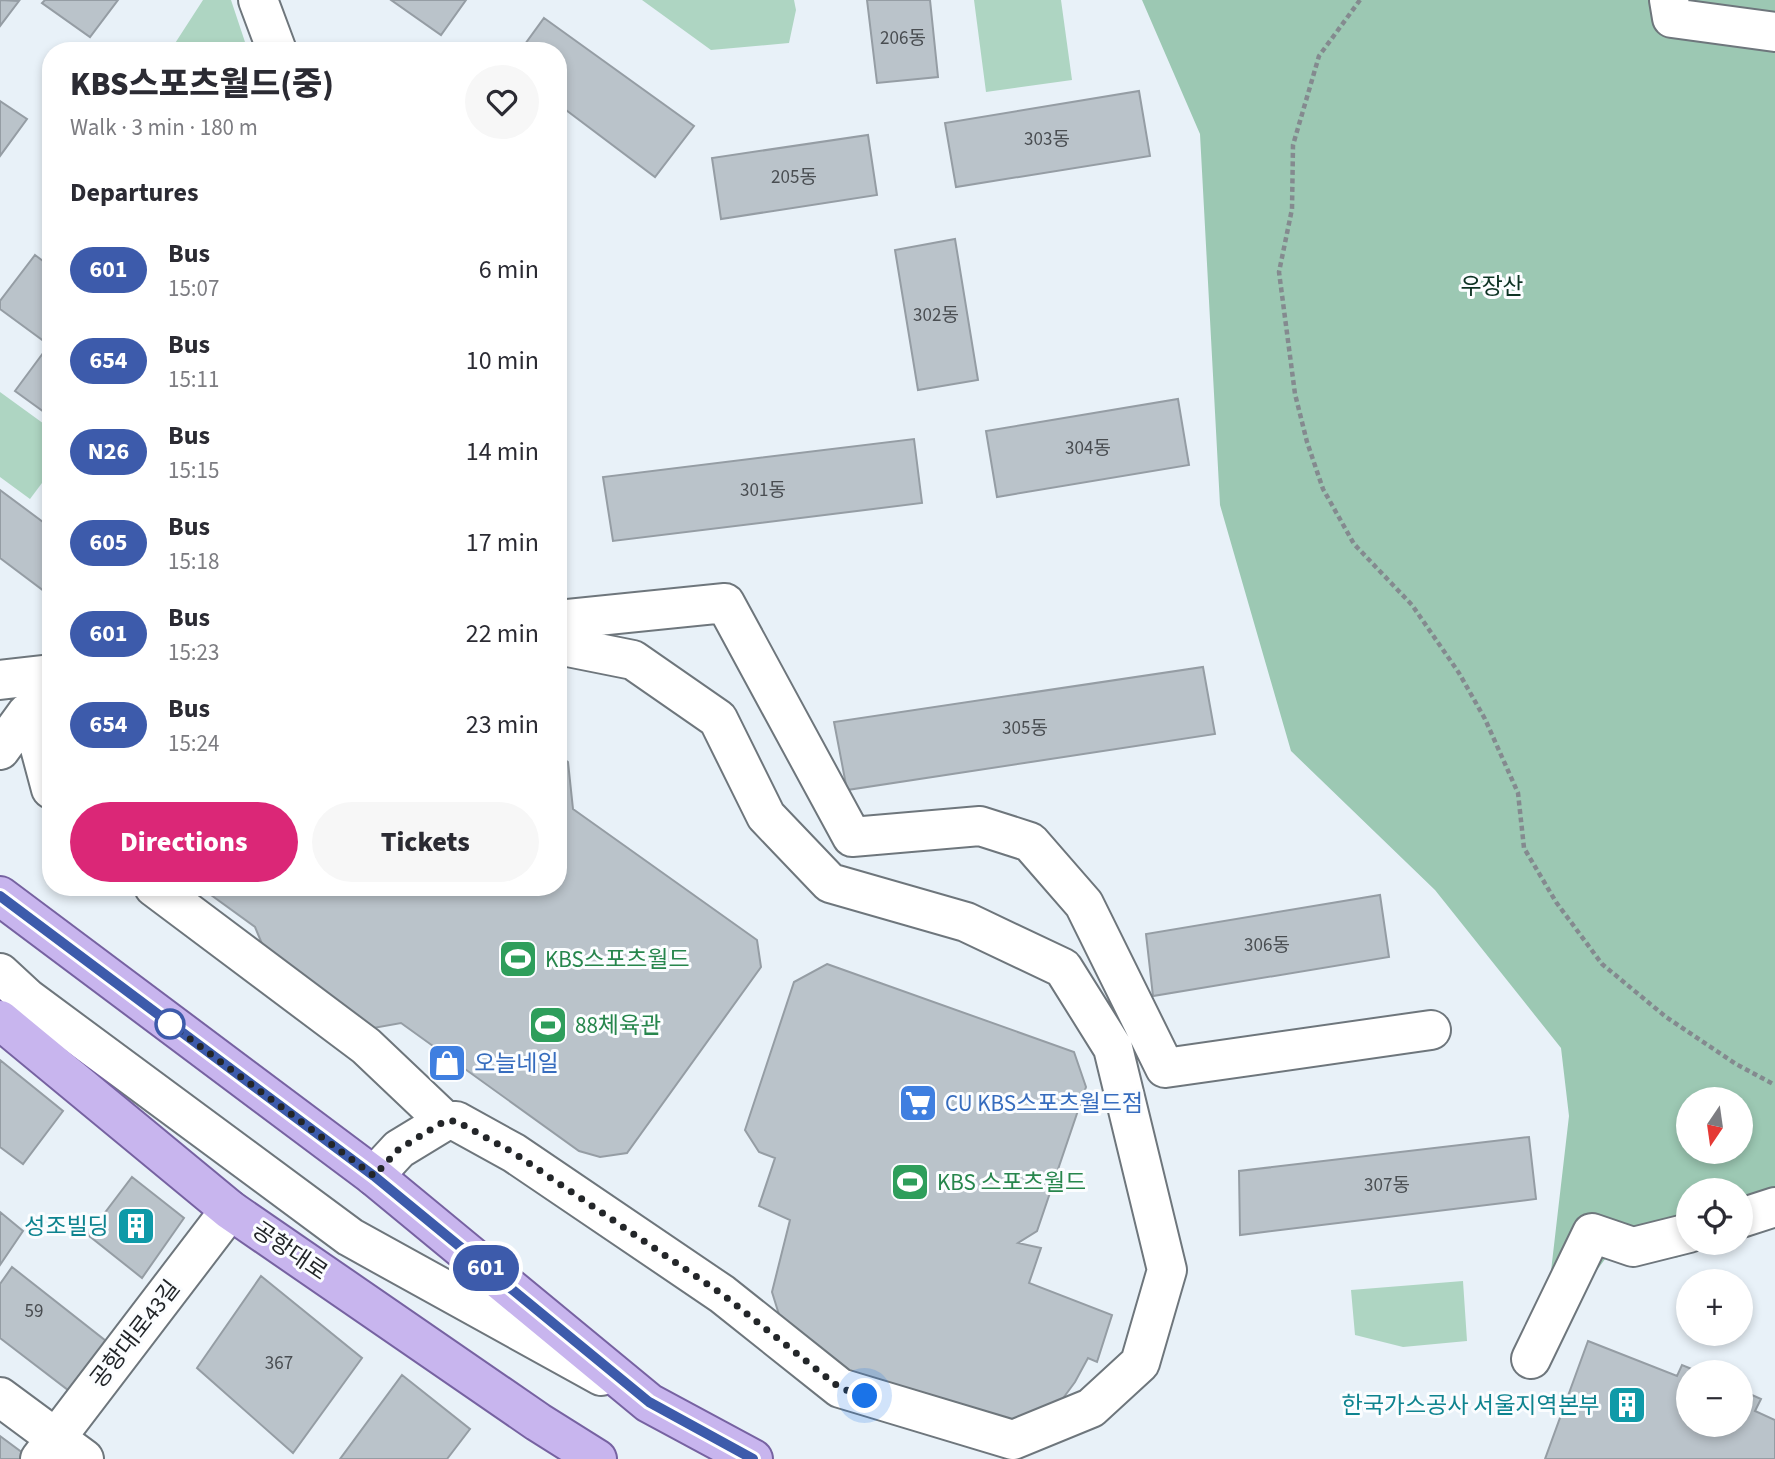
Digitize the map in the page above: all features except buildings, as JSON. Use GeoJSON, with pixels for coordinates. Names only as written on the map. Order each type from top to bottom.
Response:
{"type":"FeatureCollection","features":[{"type":"Feature","properties":{"kind":"main road"},"geometry":{"type":"LineString","coordinates":[[0,896],[374,1176],[649,1402],[753,1459]]}},
{"type":"Feature","properties":{"kind":"main road","name":"공항대로"},"geometry":{"type":"LineString","coordinates":[[0,1020],[230,1210],[538,1422],[597,1459]]}},
{"type":"Feature","properties":{"kind":"street"},"geometry":{"type":"LineString","coordinates":[[258,0],[274,42]]}},
{"type":"Feature","properties":{"kind":"street"},"geometry":{"type":"LineString","coordinates":[[1669,0],[1672,18],[1775,32]]}},
{"type":"Feature","properties":{"kind":"street"},"geometry":{"type":"LineString","coordinates":[[567,619],[725,603],[852,837],[980,825],[1030,842],[1084,904],[1165,1068],[1431,1030]]}},
{"type":"Feature","properties":{"kind":"street"},"geometry":{"type":"LineString","coordinates":[[374,1176],[399,1149],[445,1121],[456,1121],[537,1168],[722,1294],[840,1388],[1013,1440],[1091,1408],[1140,1363],[1167,1270],[1113,1048],[1063,968],[966,922],[830,883],[766,816],[718,719],[634,660],[567,647]]}},
{"type":"Feature","properties":{"kind":"street"},"geometry":{"type":"LineString","coordinates":[[0,680],[42,675]]}},
{"type":"Feature","properties":{"kind":"street"},"geometry":{"type":"LineString","coordinates":[[0,750],[27,713],[42,707]]}},
{"type":"Feature","properties":{"kind":"street"},"geometry":{"type":"LineString","coordinates":[[166,896],[366,1046],[445,1121]]}},
{"type":"Feature","properties":{"kind":"street"},"geometry":{"type":"LineString","coordinates":[[0,973],[26,998],[350,1237],[649,1402]]}},
{"type":"Feature","properties":{"kind":"street"},"geometry":{"type":"LineString","coordinates":[[1753,1214],[1775,1207]]}},
{"type":"Feature","properties":{"kind":"street","name":"공항대로43길"},"geometry":{"type":"LineString","coordinates":[[60,1452],[230,1210]]}},
{"type":"Feature","properties":{"kind":"street"},"geometry":{"type":"LineString","coordinates":[[1531,1360],[1592,1233],[1633,1247],[1676,1236]]}},
{"type":"Feature","properties":{"kind":"street"},"geometry":{"type":"LineString","coordinates":[[0,1397],[60,1452]]}},
{"type":"Feature","properties":{"kind":"path"},"geometry":{"type":"LineString","coordinates":[[1360,0],[1319,56],[1293,145],[1292,209],[1279,272],[1295,394],[1323,489],[1354,544],[1412,604],[1459,673],[1485,719],[1518,793],[1524,848],[1556,902],[1594,954],[1602,964],[1666,1017],[1735,1063],[1775,1085]]}},
{"type":"Feature","properties":{"kind":"green space"},"geometry":{"type":"Polygon","coordinates":[[[203,0],[231,0],[245,42],[176,42],[203,0]]]}},
{"type":"Feature","properties":{"kind":"green space"},"geometry":{"type":"Polygon","coordinates":[[[642,0],[794,0],[796,10],[789,43],[711,50],[642,0]]]}},
{"type":"Feature","properties":{"kind":"green space"},"geometry":{"type":"Polygon","coordinates":[[[974,0],[1061,0],[1072,80],[986,92],[974,0]]]}},
{"type":"Feature","properties":{"kind":"green space","name":"우장산"},"geometry":{"type":"Polygon","coordinates":[[[1142,0],[1775,0],[1775,1227],[1753,1233],[1753,1178],[1676,1178],[1676,1255],[1685,1255],[1675,1258],[1614,1247],[1537,1351],[1548,1297],[1569,1116],[1561,1048],[1435,890],[1291,751],[1220,505],[1200,134],[1142,0]]]}},
{"type":"Feature","properties":{"kind":"green space"},"geometry":{"type":"Polygon","coordinates":[[[0,392],[42,422],[42,483],[30,499],[0,477],[0,392]]]}},
{"type":"Feature","properties":{"kind":"green space"},"geometry":{"type":"Polygon","coordinates":[[[1463,1281],[1467,1341],[1403,1347],[1355,1335],[1351,1290],[1463,1281]]]}},
{"type":"Feature","properties":{"kind":"bus line","name":"601"},"geometry":{"type":"LineString","coordinates":[[0,896],[374,1176],[649,1402],[753,1459]]}},
{"type":"Feature","properties":{"kind":"place","name":"KBS스포츠월드"},"geometry":{"type":"Point","coordinates":[518,959]}},
{"type":"Feature","properties":{"kind":"place","name":"88체육관"},"geometry":{"type":"Point","coordinates":[548,1025]}},
{"type":"Feature","properties":{"kind":"place","name":"오늘네일"},"geometry":{"type":"Point","coordinates":[447,1063]}},
{"type":"Feature","properties":{"kind":"place","name":"CU KBS스포츠월드점"},"geometry":{"type":"Point","coordinates":[918,1103]}},
{"type":"Feature","properties":{"kind":"place","name":"KBS 스포츠월드"},"geometry":{"type":"Point","coordinates":[910,1182]}},
{"type":"Feature","properties":{"kind":"place","name":"성조빌딩"},"geometry":{"type":"Point","coordinates":[136,1226]}},
{"type":"Feature","properties":{"kind":"place","name":"한국가스공사 서울지역본부"},"geometry":{"type":"Point","coordinates":[1627,1405]}},
{"type":"Feature","properties":{"kind":"route"},"geometry":{"type":"LineString","coordinates":[[170,1024],[374,1176],[399,1149],[445,1121],[456,1121],[514,1153],[722,1294],[840,1388],[865,1396]]}}]}
